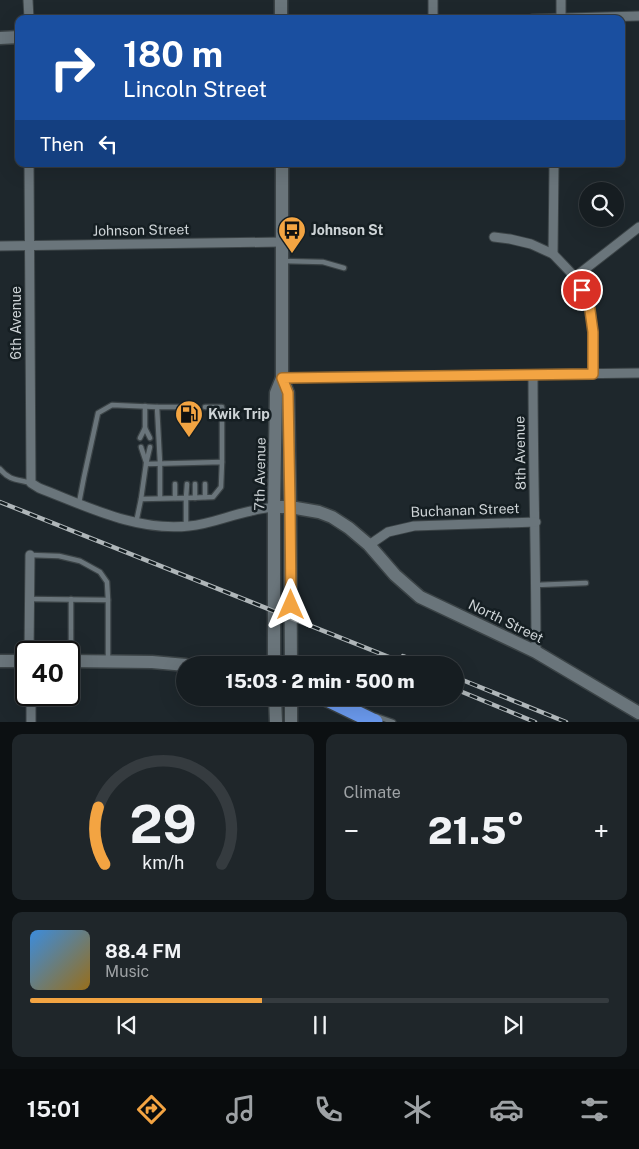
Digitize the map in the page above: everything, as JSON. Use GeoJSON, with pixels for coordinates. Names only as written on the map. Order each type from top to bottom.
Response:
{"type":"FeatureCollection","features":[{"type":"Feature","properties":{"kind":"highway"},"geometry":{"type":"LineString","coordinates":[[344,706],[375,722]]}},
{"type":"Feature","properties":{"kind":"street"},"geometry":{"type":"LineString","coordinates":[[28,0],[29,15]]}},
{"type":"Feature","properties":{"kind":"street"},"geometry":{"type":"LineString","coordinates":[[281,0],[281,15]]}},
{"type":"Feature","properties":{"kind":"street"},"geometry":{"type":"LineString","coordinates":[[433,0],[433,15]]}},
{"type":"Feature","properties":{"kind":"street"},"geometry":{"type":"LineString","coordinates":[[561,0],[561,15]]}},
{"type":"Feature","properties":{"kind":"street"},"geometry":{"type":"LineString","coordinates":[[625,16],[639,16]]}},
{"type":"Feature","properties":{"kind":"street"},"geometry":{"type":"LineString","coordinates":[[0,38],[15,37]]}},
{"type":"Feature","properties":{"kind":"street","name":"6th Avenue"},"geometry":{"type":"LineString","coordinates":[[29,167],[31,483]]}},
{"type":"Feature","properties":{"kind":"street","name":"7th Avenue"},"geometry":{"type":"LineString","coordinates":[[274,656],[276,393],[282,378],[282,167]]}},
{"type":"Feature","properties":{"kind":"street"},"geometry":{"type":"LineString","coordinates":[[553,254],[554,167]]}},
{"type":"Feature","properties":{"kind":"street"},"geometry":{"type":"LineString","coordinates":[[575,277],[639,227]]}},
{"type":"Feature","properties":{"kind":"street"},"geometry":{"type":"LineString","coordinates":[[494,238],[510,239],[531,244],[553,254],[575,277],[589,303],[593,332],[593,374]]}},
{"type":"Feature","properties":{"kind":"street","name":"Johnson Street"},"geometry":{"type":"LineString","coordinates":[[0,246],[282,242]]}},
{"type":"Feature","properties":{"kind":"street"},"geometry":{"type":"LineString","coordinates":[[291,656],[288,393],[282,378],[639,373]]}},
{"type":"Feature","properties":{"kind":"street","name":"8th Avenue"},"geometry":{"type":"LineString","coordinates":[[533,375],[536,652]]}},
{"type":"Feature","properties":{"kind":"street"},"geometry":{"type":"LineString","coordinates":[[31,483],[39,488],[125,520],[165,527],[186,527],[205,524],[250,511],[274,507],[319,512],[332,517],[349,528],[369,545]]}},
{"type":"Feature","properties":{"kind":"street","name":"Buchanan Street"},"geometry":{"type":"LineString","coordinates":[[369,545],[388,532],[408,527],[536,522]]}},
{"type":"Feature","properties":{"kind":"street","name":"North Street"},"geometry":{"type":"LineString","coordinates":[[369,545],[395,576],[420,597],[536,652],[639,713]]}},
{"type":"Feature","properties":{"kind":"street"},"geometry":{"type":"LineString","coordinates":[[29,641],[30,555]]}},
{"type":"Feature","properties":{"kind":"street"},"geometry":{"type":"LineString","coordinates":[[0,661],[15,661]]}},
{"type":"Feature","properties":{"kind":"street"},"geometry":{"type":"LineString","coordinates":[[80,661],[176,664]]}},
{"type":"Feature","properties":{"kind":"street"},"geometry":{"type":"LineString","coordinates":[[31,706],[31,722]]}},
{"type":"Feature","properties":{"kind":"street"},"geometry":{"type":"LineString","coordinates":[[275,706],[276,722]]}},
{"type":"Feature","properties":{"kind":"street"},"geometry":{"type":"LineString","coordinates":[[291,706],[291,722]]}},
{"type":"Feature","properties":{"kind":"lane"},"geometry":{"type":"LineString","coordinates":[[282,261],[323,262],[344,268]]}},
{"type":"Feature","properties":{"kind":"lane"},"geometry":{"type":"LineString","coordinates":[[79,503],[98,413],[112,405],[178,407]]}},
{"type":"Feature","properties":{"kind":"lane"},"geometry":{"type":"LineString","coordinates":[[140,438],[145,428],[145,406]]}},
{"type":"Feature","properties":{"kind":"lane"},"geometry":{"type":"LineString","coordinates":[[157,407],[160,498]]}},
{"type":"Feature","properties":{"kind":"lane"},"geometry":{"type":"LineString","coordinates":[[141,498],[213,497],[222,487],[222,407],[205,407]]}},
{"type":"Feature","properties":{"kind":"lane"},"geometry":{"type":"LineString","coordinates":[[145,428],[150,438]]}},
{"type":"Feature","properties":{"kind":"lane"},"geometry":{"type":"LineString","coordinates":[[141,447],[146,464]]}},
{"type":"Feature","properties":{"kind":"lane"},"geometry":{"type":"LineString","coordinates":[[136,523],[150,447]]}},
{"type":"Feature","properties":{"kind":"lane"},"geometry":{"type":"LineString","coordinates":[[146,464],[175,466],[186,463],[222,462]]}},
{"type":"Feature","properties":{"kind":"lane"},"geometry":{"type":"LineString","coordinates":[[186,463],[187,469]]}},
{"type":"Feature","properties":{"kind":"lane"},"geometry":{"type":"LineString","coordinates":[[195,469],[196,463]]}},
{"type":"Feature","properties":{"kind":"lane"},"geometry":{"type":"LineString","coordinates":[[205,463],[205,469]]}},
{"type":"Feature","properties":{"kind":"lane"},"geometry":{"type":"LineString","coordinates":[[0,469],[10,479],[31,483]]}},
{"type":"Feature","properties":{"kind":"lane"},"geometry":{"type":"LineString","coordinates":[[175,484],[175,498]]}},
{"type":"Feature","properties":{"kind":"lane"},"geometry":{"type":"LineString","coordinates":[[186,484],[186,527]]}},
{"type":"Feature","properties":{"kind":"lane"},"geometry":{"type":"LineString","coordinates":[[195,484],[195,498]]}},
{"type":"Feature","properties":{"kind":"lane"},"geometry":{"type":"LineString","coordinates":[[204,484],[205,497]]}},
{"type":"Feature","properties":{"kind":"lane"},"geometry":{"type":"LineString","coordinates":[[30,555],[59,556],[80,561],[100,572],[107,582],[108,661]]}},
{"type":"Feature","properties":{"kind":"lane"},"geometry":{"type":"LineString","coordinates":[[536,586],[586,583]]}},
{"type":"Feature","properties":{"kind":"lane"},"geometry":{"type":"LineString","coordinates":[[30,599],[108,600]]}},
{"type":"Feature","properties":{"kind":"lane"},"geometry":{"type":"LineString","coordinates":[[70,641],[71,599]]}},
{"type":"Feature","properties":{"kind":"lane"},"geometry":{"type":"LineString","coordinates":[[353,710],[392,722]]}},
{"type":"Feature","properties":{"kind":"railway"},"geometry":{"type":"LineString","coordinates":[[0,502],[386,656]]}},
{"type":"Feature","properties":{"kind":"railway"},"geometry":{"type":"LineString","coordinates":[[464,681],[566,722]]}},
{"type":"Feature","properties":{"kind":"railway"},"geometry":{"type":"LineString","coordinates":[[464,693],[535,722]]}},
{"type":"Feature","properties":{"kind":"place","name":"Johnson St"},"geometry":{"type":"Point","coordinates":[292,254]}},
{"type":"Feature","properties":{"kind":"place","name":"Kwik Trip"},"geometry":{"type":"Point","coordinates":[189,438]}},
{"type":"Feature","properties":{"kind":"route"},"geometry":{"type":"LineString","coordinates":[[291,605],[288,393],[282,378],[593,374],[593,332],[589,303],[582,290]]}}]}
